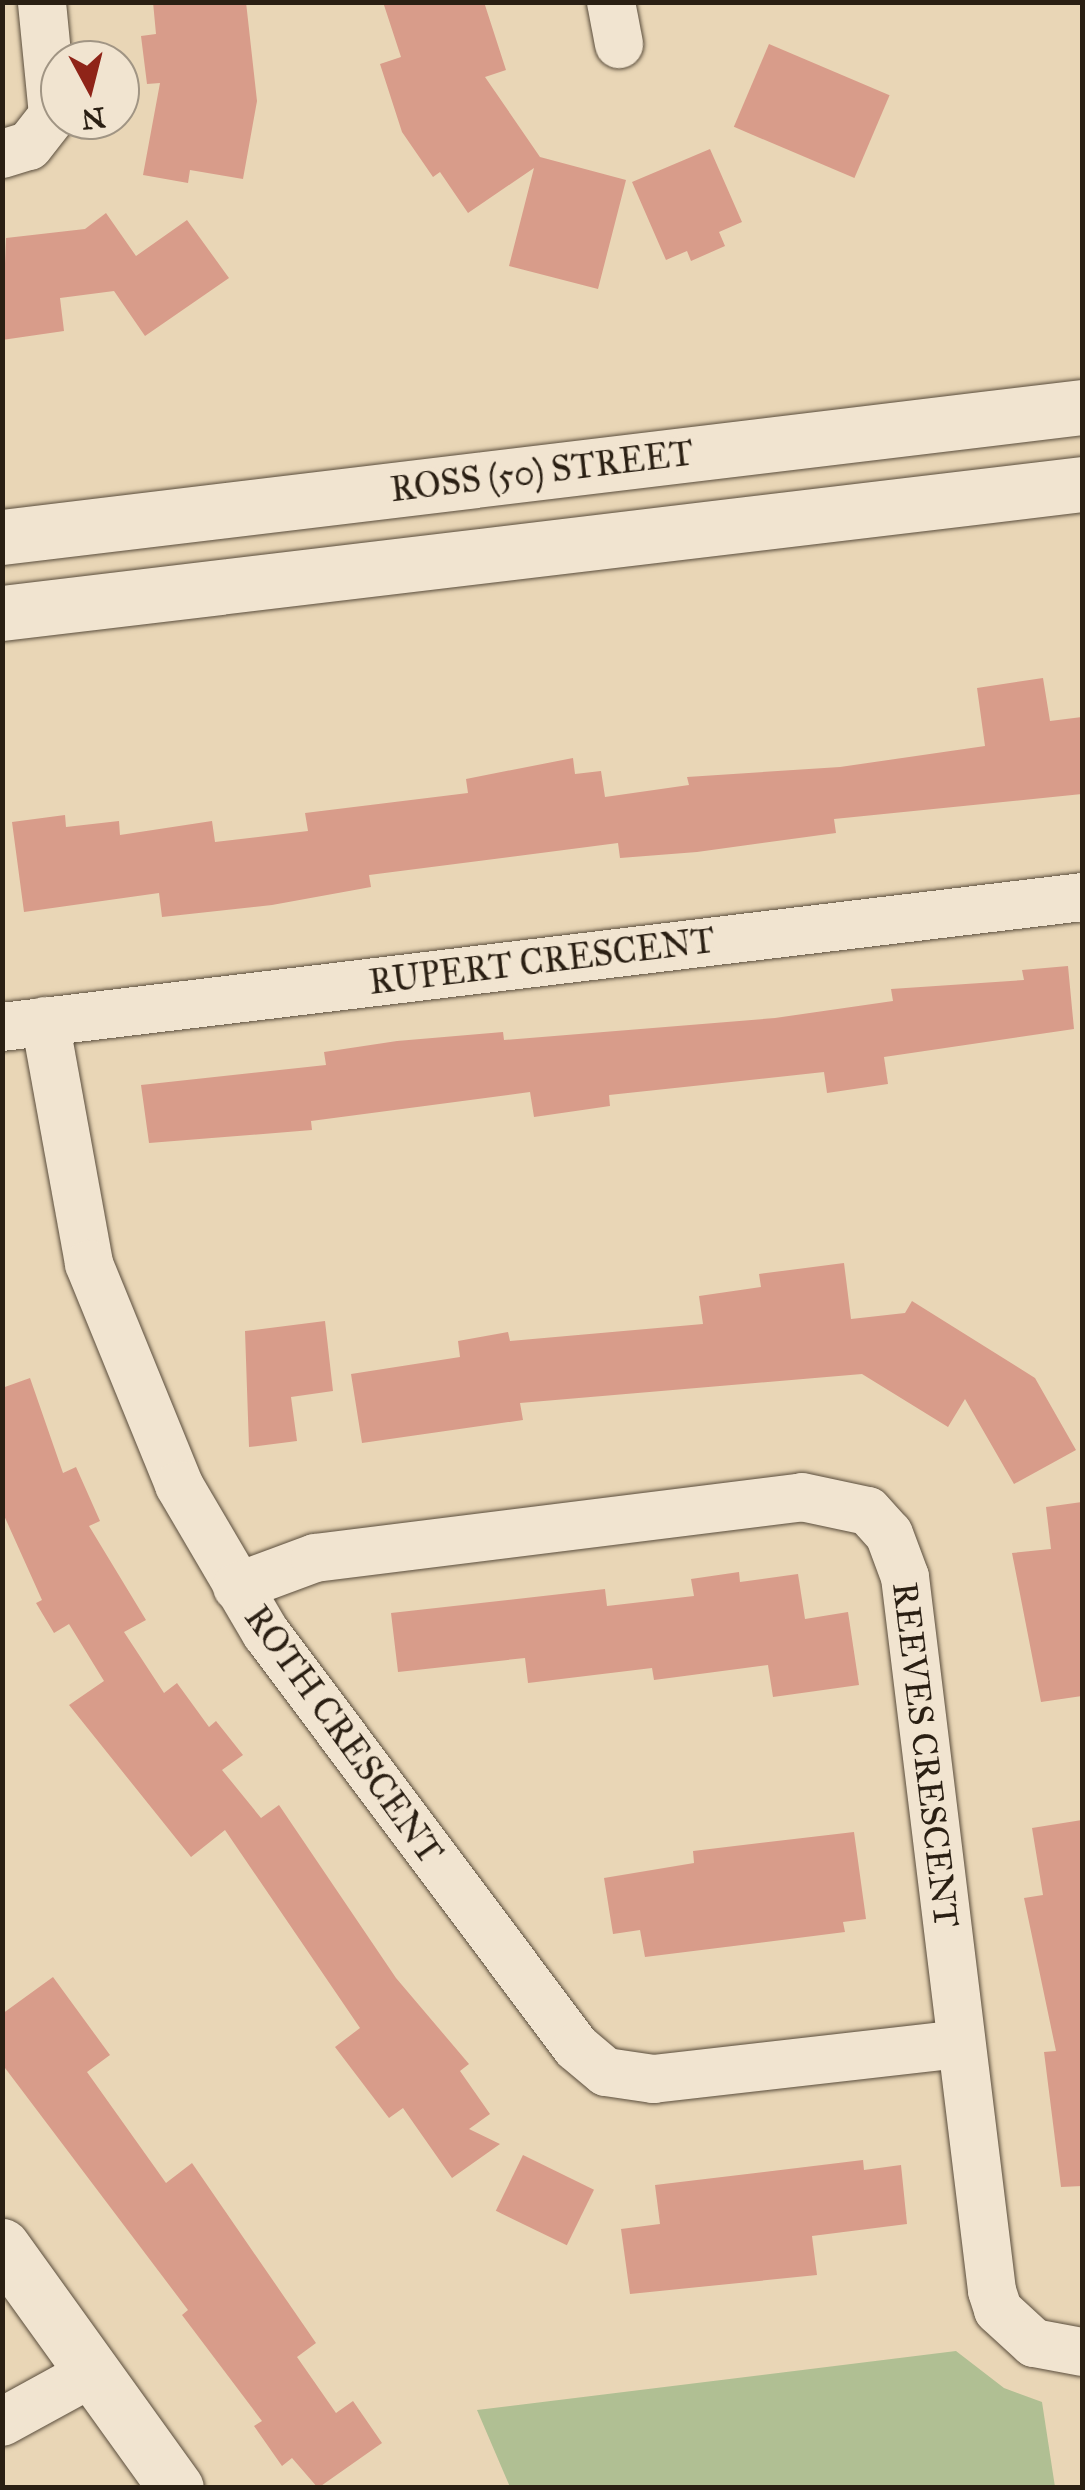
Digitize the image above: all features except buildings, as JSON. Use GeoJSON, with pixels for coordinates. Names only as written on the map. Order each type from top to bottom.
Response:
{"type":"FeatureCollection","features":[{"type":"Feature","properties":{"kind":"street"},"geometry":{"type":"LineString","coordinates":[[2,154],[29,146],[53,115],[42,2]]}},
{"type":"Feature","properties":{"kind":"street","name":"ROSS (50) STREET"},"geometry":{"type":"LineString","coordinates":[[2,537],[1082,407]]}},
{"type":"Feature","properties":{"kind":"street"},"geometry":{"type":"LineString","coordinates":[[2,614],[1082,484]]}},
{"type":"Feature","properties":{"kind":"street","name":"RUPERT CRESCENT"},"geometry":{"type":"LineString","coordinates":[[24,1024],[1082,897]]}},
{"type":"Feature","properties":{"kind":"street","name":"ROTH CRESCENT"},"geometry":{"type":"LineString","coordinates":[[24,1024],[100,1300],[151,1428],[237,1587],[410,1831],[576,2047],[606,2072],[653,2079],[960,2044]]}},
{"type":"Feature","properties":{"kind":"street","name":"REEVES CRESCENT"},"geometry":{"type":"LineString","coordinates":[[237,1587],[315,1558],[802,1497],[868,1511],[889,1534],[905,1576],[960,2044],[998,2310],[1034,2342],[1082,2352]]}},
{"type":"Feature","properties":{"kind":"street"},"geometry":{"type":"LineString","coordinates":[[2,2246],[176,2488]]}},
{"type":"Feature","properties":{"kind":"street"},"geometry":{"type":"LineString","coordinates":[[2,2422],[95,2371]]}},
{"type":"Feature","properties":{"kind":"green space"},"geometry":{"type":"Polygon","coordinates":[[[956,2351],[1004,2388],[1042,2402],[1055,2487],[510,2487],[477,2410],[956,2351]]]}}]}
